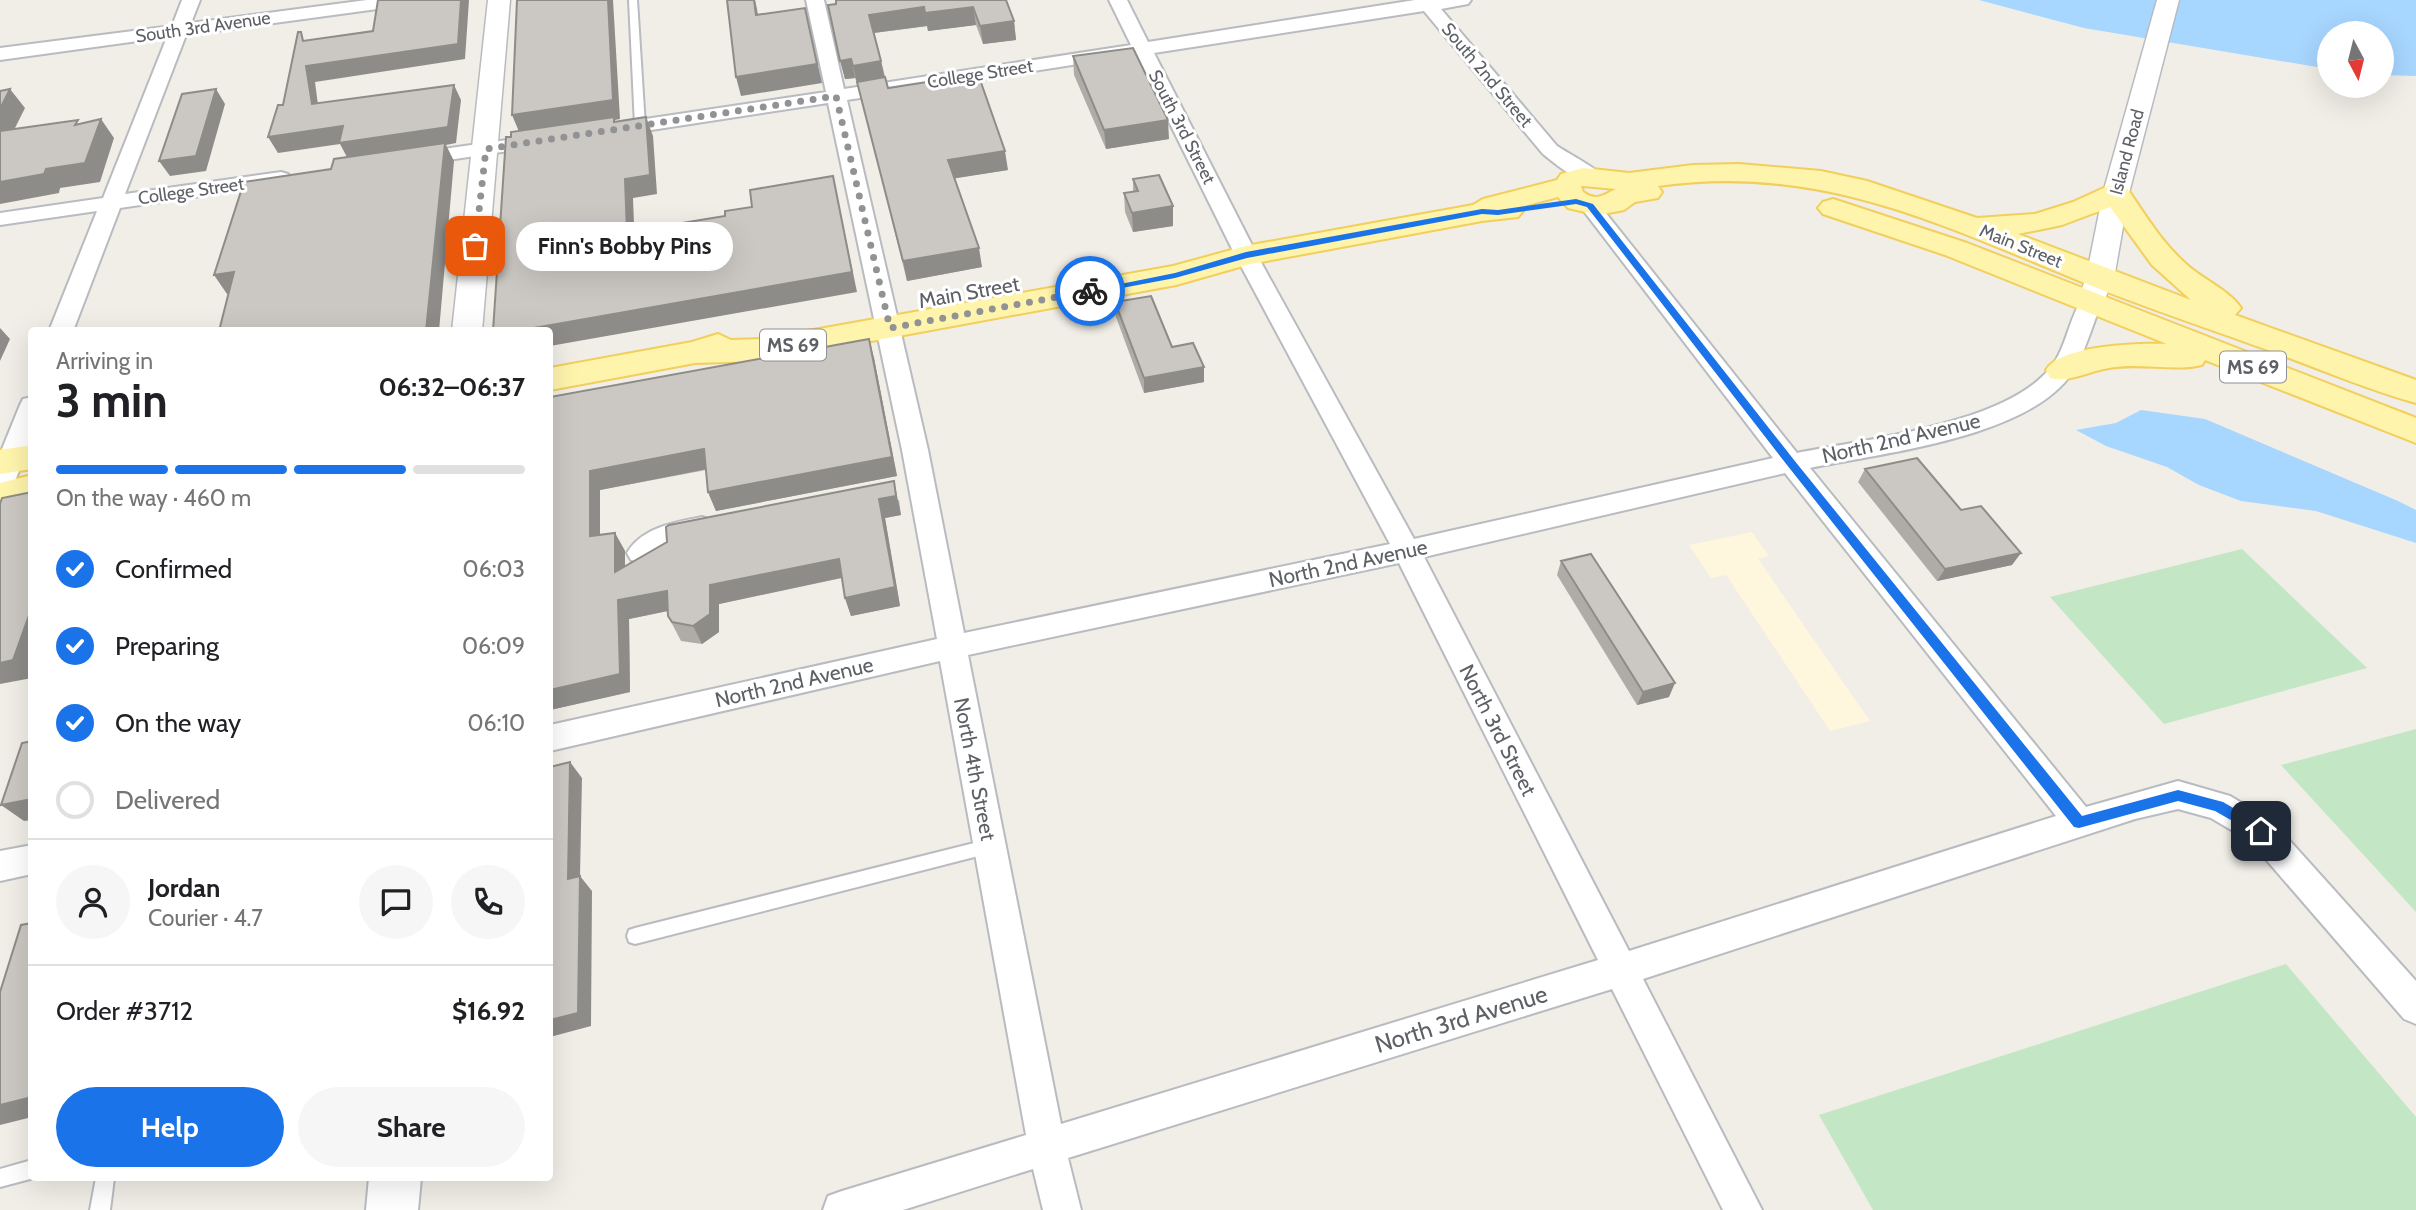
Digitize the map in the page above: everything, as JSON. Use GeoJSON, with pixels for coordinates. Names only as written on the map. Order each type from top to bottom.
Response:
{"type":"FeatureCollection","features":[{"type":"Feature","properties":{"kind":"main road","name":"Main Street"},"geometry":{"type":"LineString","coordinates":[[553,378],[695,352],[763,351],[887,318],[1175,275],[1246,255],[1482,212],[1498,213],[1629,182],[1715,172],[1793,176],[1867,190],[1960,221],[2240,362],[2416,431]]}},
{"type":"Feature","properties":{"kind":"main road","name":"Main Street"},"geometry":{"type":"LineString","coordinates":[[1593,192],[1689,190],[1815,204],[2095,291],[2303,350],[2416,392]]}},
{"type":"Feature","properties":{"kind":"main road"},"geometry":{"type":"LineString","coordinates":[[1960,221],[2003,226],[2053,220],[2116,193],[2141,233],[2172,272],[2228,310],[2303,350]]}},
{"type":"Feature","properties":{"kind":"main road"},"geometry":{"type":"LineString","coordinates":[[2062,370],[2093,358],[2146,352],[2240,362]]}},
{"type":"Feature","properties":{"kind":"main road"},"geometry":{"type":"LineString","coordinates":[[0,496],[28,489]]}},
{"type":"Feature","properties":{"kind":"main road"},"geometry":{"type":"LineString","coordinates":[[392,1210],[395,1181]]}},
{"type":"Feature","properties":{"kind":"street"},"geometry":{"type":"LineString","coordinates":[[63,327],[191,0]]}},
{"type":"Feature","properties":{"kind":"street","name":"South 3rd Avenue"},"geometry":{"type":"LineString","coordinates":[[0,54],[178,31],[336,5],[407,0]]}},
{"type":"Feature","properties":{"kind":"street"},"geometry":{"type":"LineString","coordinates":[[467,327],[499,0]]}},
{"type":"Feature","properties":{"kind":"street","name":"North 4th Street"},"geometry":{"type":"LineString","coordinates":[[815,0],[887,318],[921,484],[1047,1147],[1062,1210]]}},
{"type":"Feature","properties":{"kind":"street","name":"South 3rd Street"},"geometry":{"type":"LineString","coordinates":[[1118,0],[1246,255]]}},
{"type":"Feature","properties":{"kind":"street","name":"College Street"},"geometry":{"type":"LineString","coordinates":[[589,134],[1426,2],[1462,0]]}},
{"type":"Feature","properties":{"kind":"street","name":"Island Road"},"geometry":{"type":"LineString","coordinates":[[2095,291],[2116,193],[2168,0]]}},
{"type":"Feature","properties":{"kind":"street","name":"South 2nd Street"},"geometry":{"type":"LineString","coordinates":[[1426,2],[1550,150],[1549,153],[1593,192],[1617,237],[1791,463],[2079,822]]}},
{"type":"Feature","properties":{"kind":"street"},"geometry":{"type":"LineString","coordinates":[[389,163],[563,138]]}},
{"type":"Feature","properties":{"kind":"street","name":"College Street"},"geometry":{"type":"LineString","coordinates":[[0,219],[306,175]]}},
{"type":"Feature","properties":{"kind":"street","name":"North 3rd Street"},"geometry":{"type":"LineString","coordinates":[[1246,255],[1407,551],[1743,1210]]}},
{"type":"Feature","properties":{"kind":"street","name":"North 2nd Avenue"},"geometry":{"type":"LineString","coordinates":[[553,737],[952,647],[1407,551],[1791,463],[1975,425],[2035,396],[2062,370],[2095,291]]}},
{"type":"Feature","properties":{"kind":"street"},"geometry":{"type":"LineString","coordinates":[[10,466],[28,416]]}},
{"type":"Feature","properties":{"kind":"street"},"geometry":{"type":"LineString","coordinates":[[894,489],[921,484]]}},
{"type":"Feature","properties":{"kind":"street"},"geometry":{"type":"LineString","coordinates":[[641,553],[670,534],[731,522]]}},
{"type":"Feature","properties":{"kind":"street","name":"North 3rd Avenue"},"geometry":{"type":"LineString","coordinates":[[842,1210],[1620,970],[2079,822],[2178,795],[2219,806],[2261,831],[2416,1007]]}},
{"type":"Feature","properties":{"kind":"street"},"geometry":{"type":"LineString","coordinates":[[0,866],[28,860]]}},
{"type":"Feature","properties":{"kind":"lane"},"geometry":{"type":"LineString","coordinates":[[633,0],[640,126]]}},
{"type":"Feature","properties":{"kind":"lane"},"geometry":{"type":"LineString","coordinates":[[635,936],[990,846]]}},
{"type":"Feature","properties":{"kind":"lane"},"geometry":{"type":"LineString","coordinates":[[0,1178],[28,1170]]}},
{"type":"Feature","properties":{"kind":"lane"},"geometry":{"type":"LineString","coordinates":[[100,1210],[105,1181]]}},
{"type":"Feature","properties":{"kind":"shaded area"},"geometry":{"type":"Polygon","coordinates":[[[1752,532],[1769,556],[1758,559],[1870,721],[1830,731],[1726,575],[1711,578],[1689,545],[1752,532]]]}},
{"type":"Feature","properties":{"kind":"green space"},"geometry":{"type":"Polygon","coordinates":[[[2242,549],[2367,668],[2164,724],[2050,597],[2242,549]]]}},
{"type":"Feature","properties":{"kind":"green space"},"geometry":{"type":"Polygon","coordinates":[[[2416,729],[2416,912],[2281,765],[2416,729]]]}},
{"type":"Feature","properties":{"kind":"green space"},"geometry":{"type":"Polygon","coordinates":[[[2286,964],[2416,1117],[2416,1210],[1873,1210],[1819,1115],[2286,964]]]}},
{"type":"Feature","properties":{"kind":"water"},"geometry":{"type":"Polygon","coordinates":[[[1979,0],[2416,0],[2416,76],[2394,75],[2394,21],[2317,21],[2317,67],[2084,28],[1979,0]]]}},
{"type":"Feature","properties":{"kind":"water"},"geometry":{"type":"Polygon","coordinates":[[[2141,410],[2205,419],[2398,501],[2416,510],[2416,543],[2316,511],[2241,501],[2199,485],[2167,467],[2106,446],[2076,430],[2116,423],[2141,410]]]}},
{"type":"Feature","properties":{"kind":"building"},"geometry":{"type":"Polygon","coordinates":[[[378,0],[461,0],[458,44],[306,66],[312,104],[454,85],[448,127],[339,143],[343,126],[268,137],[278,105],[283,105],[298,32],[301,32],[303,41],[373,31],[378,0]]]}},
{"type":"Feature","properties":{"kind":"building"},"geometry":{"type":"Polygon","coordinates":[[[517,0],[608,0],[613,100],[512,115],[517,0]]]}},
{"type":"Feature","properties":{"kind":"building"},"geometry":{"type":"Polygon","coordinates":[[[727,0],[754,0],[756,15],[805,8],[817,64],[736,77],[727,0]]]}},
{"type":"Feature","properties":{"kind":"building"},"geometry":{"type":"Polygon","coordinates":[[[836,0],[1006,0],[1014,21],[980,26],[973,7],[925,13],[924,7],[869,15],[881,61],[853,66],[851,59],[840,61],[828,5],[836,4],[836,0]]]}},
{"type":"Feature","properties":{"kind":"building"},"geometry":{"type":"Polygon","coordinates":[[[1133,48],[1168,120],[1104,130],[1073,56],[1133,48]]]}},
{"type":"Feature","properties":{"kind":"building"},"geometry":{"type":"Polygon","coordinates":[[[978,74],[1005,151],[948,160],[979,248],[903,261],[857,82],[885,77],[888,88],[978,74]]]}},
{"type":"Feature","properties":{"kind":"building"},"geometry":{"type":"Polygon","coordinates":[[[10,89],[0,109],[0,91],[10,89]]]}},
{"type":"Feature","properties":{"kind":"building"},"geometry":{"type":"Polygon","coordinates":[[[216,89],[196,156],[159,161],[182,94],[216,89]]]}},
{"type":"Feature","properties":{"kind":"building"},"geometry":{"type":"Polygon","coordinates":[[[614,117],[614,122],[646,117],[650,175],[625,179],[627,232],[725,216],[725,211],[752,207],[750,190],[833,176],[852,272],[540,327],[493,327],[506,137],[511,137],[511,132],[614,117]]]}},
{"type":"Feature","properties":{"kind":"building"},"geometry":{"type":"Polygon","coordinates":[[[101,119],[85,163],[46,169],[44,174],[0,182],[0,131],[78,120],[75,125],[101,119]]]}},
{"type":"Feature","properties":{"kind":"building"},"geometry":{"type":"Polygon","coordinates":[[[445,143],[426,327],[220,327],[234,272],[214,275],[244,182],[331,169],[334,159],[445,143]]]}},
{"type":"Feature","properties":{"kind":"building"},"geometry":{"type":"Polygon","coordinates":[[[1159,175],[1173,206],[1132,213],[1124,193],[1138,191],[1133,179],[1159,175]]]}},
{"type":"Feature","properties":{"kind":"building"},"geometry":{"type":"Polygon","coordinates":[[[1151,296],[1172,347],[1193,343],[1204,367],[1144,378],[1115,302],[1151,296]]]}},
{"type":"Feature","properties":{"kind":"building"},"geometry":{"type":"Polygon","coordinates":[[[869,339],[892,457],[708,492],[704,449],[590,471],[590,536],[615,533],[615,572],[667,542],[666,527],[669,525],[894,481],[896,496],[879,499],[895,587],[845,598],[839,559],[710,585],[710,614],[693,626],[672,622],[668,616],[667,591],[618,600],[620,674],[553,689],[553,396],[869,339]]]}},
{"type":"Feature","properties":{"kind":"building"},"geometry":{"type":"Polygon","coordinates":[[[1917,458],[1961,510],[1981,506],[2021,553],[1945,569],[1865,469],[1917,458]]]}},
{"type":"Feature","properties":{"kind":"building"},"geometry":{"type":"Polygon","coordinates":[[[28,493],[28,618],[13,660],[0,663],[0,504],[2,498],[28,493]]]}},
{"type":"Feature","properties":{"kind":"building"},"geometry":{"type":"Polygon","coordinates":[[[1591,554],[1675,683],[1643,692],[1561,561],[1591,554]]]}},
{"type":"Feature","properties":{"kind":"building"},"geometry":{"type":"Polygon","coordinates":[[[28,742],[28,800],[1,805],[22,743],[28,742]]]}},
{"type":"Feature","properties":{"kind":"building"},"geometry":{"type":"Polygon","coordinates":[[[570,762],[568,879],[580,876],[578,1013],[553,1019],[553,766],[570,762]]]}},
{"type":"Feature","properties":{"kind":"building"},"geometry":{"type":"Polygon","coordinates":[[[28,924],[28,1098],[0,1105],[0,992],[21,925],[28,924]]]}},
{"type":"Feature","properties":{"kind":"way so far"},"geometry":{"type":"LineString","coordinates":[[475,246],[486,149],[836,96],[890,328],[1090,291]]}},
{"type":"Feature","properties":{"kind":"place","name":"Finn's Bobby Pins"},"geometry":{"type":"Point","coordinates":[475,246]}},
{"type":"Feature","properties":{"kind":"route"},"geometry":{"type":"LineString","coordinates":[[1090,291],[1175,275],[1246,255],[1482,212],[1498,213],[1576,201],[1590,206],[1617,237],[1791,463],[2079,822],[2178,795],[2219,806],[2261,831]]}}]}
